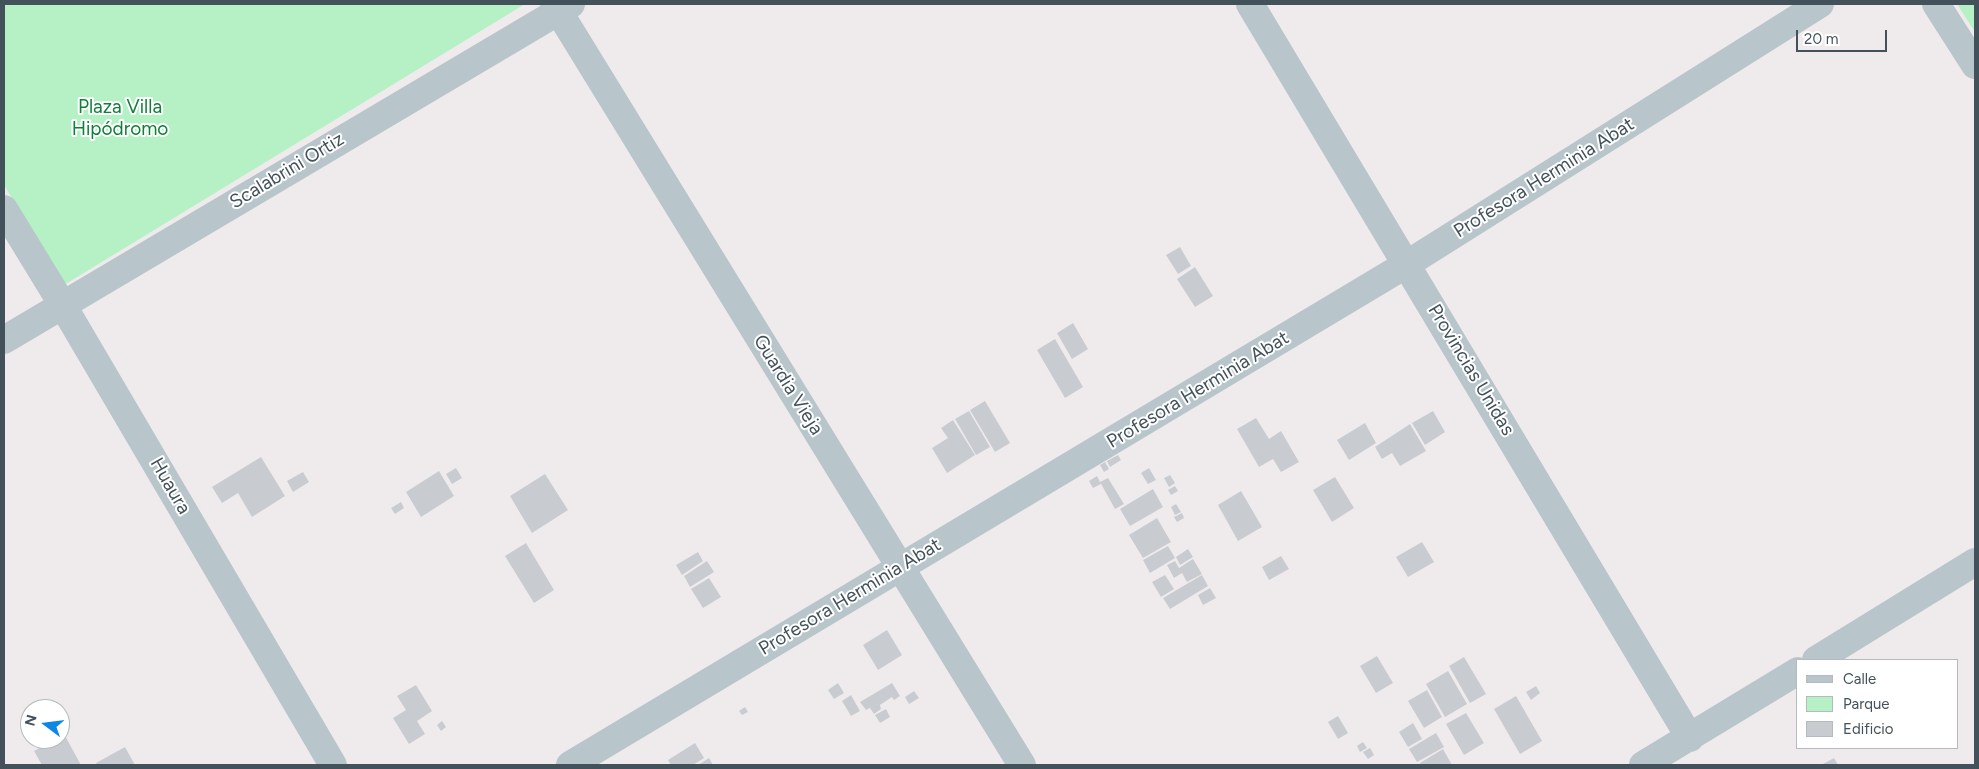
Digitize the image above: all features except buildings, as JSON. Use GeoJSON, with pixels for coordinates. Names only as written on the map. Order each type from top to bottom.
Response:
{"type":"FeatureCollection","features":[{"type":"Feature","properties":{"kind":"street","name":"Provincias Unidas"},"geometry":{"type":"LineString","coordinates":[[1250,4],[1690,738]]}},
{"type":"Feature","properties":{"kind":"street","name":"Profesora Herminia Abat"},"geometry":{"type":"LineString","coordinates":[[570,765],[1407,264],[1820,4]]}},
{"type":"Feature","properties":{"kind":"street"},"geometry":{"type":"LineString","coordinates":[[1936,4],[1975,65]]}},
{"type":"Feature","properties":{"kind":"street","name":"Scalabrini Ortiz"},"geometry":{"type":"LineString","coordinates":[[4,340],[562,6]]}},
{"type":"Feature","properties":{"kind":"street","name":"Guardia Vieja"},"geometry":{"type":"LineString","coordinates":[[562,6],[900,568],[1022,765]]}},
{"type":"Feature","properties":{"kind":"street","name":"Huaura"},"geometry":{"type":"LineString","coordinates":[[4,209],[62,304],[333,765]]}},
{"type":"Feature","properties":{"kind":"street"},"geometry":{"type":"LineString","coordinates":[[1818,659],[1975,562]]}},
{"type":"Feature","properties":{"kind":"street"},"geometry":{"type":"LineString","coordinates":[[1643,765],[1796,673]]}},
{"type":"Feature","properties":{"kind":"green space","name":"Plaza Villa Hipódromo"},"geometry":{"type":"Polygon","coordinates":[[[4,4],[525,4],[64,285],[4,185],[4,4]]]}},
{"type":"Feature","properties":{"kind":"green space"},"geometry":{"type":"Polygon","coordinates":[[[1957,4],[1975,4],[1975,32],[1957,4]]]}}]}
